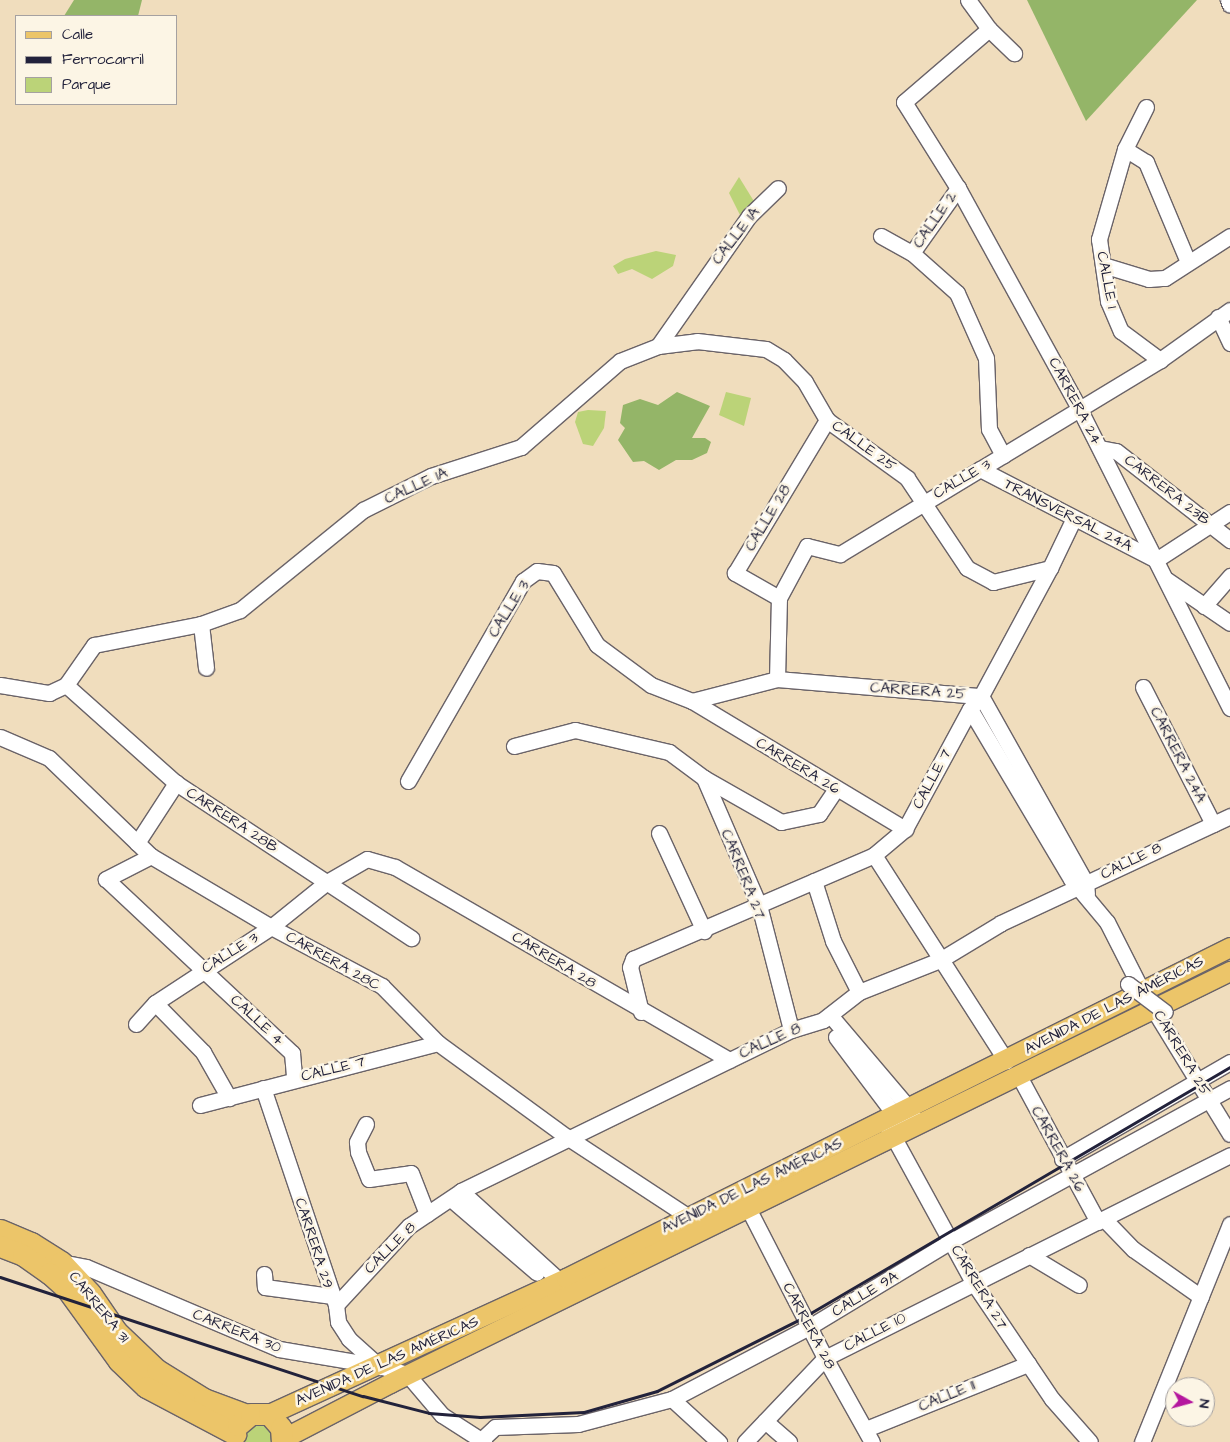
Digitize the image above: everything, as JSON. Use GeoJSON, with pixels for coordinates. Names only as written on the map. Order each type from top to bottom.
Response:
{"type":"FeatureCollection","features":[{"type":"Feature","properties":{"kind":"highway","name":"CARRERA 31"},"geometry":{"type":"LineString","coordinates":[[0,1230],[31,1243],[61,1262],[85,1287],[116,1332],[157,1370],[204,1399],[247,1415]]}},
{"type":"Feature","properties":{"kind":"highway","name":"CARRERA 31"},"geometry":{"type":"LineString","coordinates":[[0,1246],[23,1255],[50,1273],[71,1295],[119,1361],[146,1387],[235,1439]]}},
{"type":"Feature","properties":{"kind":"highway"},"geometry":{"type":"LineString","coordinates":[[235,1439],[238,1425],[247,1415],[258,1412],[269,1414],[280,1425],[282,1441]]}},
{"type":"Feature","properties":{"kind":"main road","name":"AVENIDA DE LAS AMÉRICAS"},"geometry":{"type":"LineString","coordinates":[[269,1414],[673,1235],[748,1208],[901,1123],[1006,1060],[1134,989],[1230,947]]}},
{"type":"Feature","properties":{"kind":"main road","name":"AVENIDA DE LAS AMÉRICAS"},"geometry":{"type":"LineString","coordinates":[[673,1235],[689,1217],[901,1123],[1018,1076],[1161,1008],[1230,971]]}},
{"type":"Feature","properties":{"kind":"main road","name":"AVENIDA DE LAS AMÉRICAS"},"geometry":{"type":"LineString","coordinates":[[282,1441],[408,1374],[563,1284]]}},
{"type":"Feature","properties":{"kind":"street"},"geometry":{"type":"LineString","coordinates":[[968,0],[989,29],[1014,53]]}},
{"type":"Feature","properties":{"kind":"street"},"geometry":{"type":"LineString","coordinates":[[1228,0],[1230,5]]}},
{"type":"Feature","properties":{"kind":"street","name":"CARRERA 24"},"geometry":{"type":"LineString","coordinates":[[989,29],[904,102],[958,188],[1079,408],[1230,708]]}},
{"type":"Feature","properties":{"kind":"street"},"geometry":{"type":"LineString","coordinates":[[1146,106],[1125,149],[1146,162],[1188,262]]}},
{"type":"Feature","properties":{"kind":"street","name":"CALLE 1"},"geometry":{"type":"LineString","coordinates":[[1125,149],[1099,239],[1108,301],[1121,331],[1160,360]]}},
{"type":"Feature","properties":{"kind":"street","name":"CALLE 1A"},"geometry":{"type":"LineString","coordinates":[[66,685],[94,645],[201,624],[240,610],[363,510],[431,476],[522,447],[620,361],[658,346],[749,216],[778,188]]}},
{"type":"Feature","properties":{"kind":"street","name":"CALLE 2"},"geometry":{"type":"LineString","coordinates":[[912,253],[958,188]]}},
{"type":"Feature","properties":{"kind":"street"},"geometry":{"type":"LineString","coordinates":[[881,236],[912,253],[957,293],[981,342],[986,358],[989,429],[1003,455]]}},
{"type":"Feature","properties":{"kind":"street"},"geometry":{"type":"LineString","coordinates":[[1103,265],[1148,279],[1158,278],[1230,236]]}},
{"type":"Feature","properties":{"kind":"street"},"geometry":{"type":"LineString","coordinates":[[1224,314],[1230,343]]}},
{"type":"Feature","properties":{"kind":"street","name":"CALLE 3"},"geometry":{"type":"LineString","coordinates":[[777,679],[779,598],[807,546],[840,554],[923,501],[980,469],[1160,360],[1224,314]]}},
{"type":"Feature","properties":{"kind":"street","name":"CALLE 25"},"geometry":{"type":"LineString","coordinates":[[658,346],[697,341],[766,349],[784,360],[804,382],[828,420],[908,478],[967,568],[993,582],[1050,568]]}},
{"type":"Feature","properties":{"kind":"street","name":"CALLE 28"},"geometry":{"type":"LineString","coordinates":[[779,598],[735,573],[828,420]]}},
{"type":"Feature","properties":{"kind":"street","name":"CARRERA 23B"},"geometry":{"type":"LineString","coordinates":[[1100,448],[1116,451],[1230,540]]}},
{"type":"Feature","properties":{"kind":"street","name":"TRANSVERSAL 24A"},"geometry":{"type":"LineString","coordinates":[[980,469],[1073,520],[1156,560]]}},
{"type":"Feature","properties":{"kind":"street"},"geometry":{"type":"LineString","coordinates":[[1156,560],[1230,512]]}},
{"type":"Feature","properties":{"kind":"street","name":"CALLE 7"},"geometry":{"type":"LineString","coordinates":[[641,1012],[630,967],[633,959],[698,934],[874,855],[905,829],[970,709],[982,696],[1050,568],[1073,520]]}},
{"type":"Feature","properties":{"kind":"street","name":"CALLE 3"},"geometry":{"type":"LineString","coordinates":[[408,781],[522,581],[537,571],[553,574],[597,645],[652,685],[692,701]]}},
{"type":"Feature","properties":{"kind":"street"},"geometry":{"type":"LineString","coordinates":[[1204,606],[1230,576]]}},
{"type":"Feature","properties":{"kind":"street"},"geometry":{"type":"LineString","coordinates":[[1166,579],[1230,623]]}},
{"type":"Feature","properties":{"kind":"street"},"geometry":{"type":"LineString","coordinates":[[201,624],[206,668]]}},
{"type":"Feature","properties":{"kind":"street","name":"CARRERA 25"},"geometry":{"type":"LineString","coordinates":[[692,701],[777,679],[982,696],[1084,889],[1107,922],[1134,989]]}},
{"type":"Feature","properties":{"kind":"street"},"geometry":{"type":"LineString","coordinates":[[0,685],[49,693],[66,685]]}},
{"type":"Feature","properties":{"kind":"street","name":"CARRERA 28B"},"geometry":{"type":"LineString","coordinates":[[66,685],[176,783],[411,938]]}},
{"type":"Feature","properties":{"kind":"street","name":"CARRERA 24A"},"geometry":{"type":"LineString","coordinates":[[1143,687],[1213,824]]}},
{"type":"Feature","properties":{"kind":"street","name":"CARRERA 26"},"geometry":{"type":"LineString","coordinates":[[692,701],[905,829]]}},
{"type":"Feature","properties":{"kind":"street","name":"CARRERA 25"},"geometry":{"type":"LineString","coordinates":[[970,709],[1071,879],[1084,889]]}},
{"type":"Feature","properties":{"kind":"street","name":"CARRERA 27"},"geometry":{"type":"LineString","coordinates":[[514,746],[575,730],[669,752],[704,778],[781,822],[819,814],[836,789]]}},
{"type":"Feature","properties":{"kind":"street","name":"CARRERA 28C"},"geometry":{"type":"LineString","coordinates":[[0,736],[49,758],[136,843],[152,856],[271,927],[382,986],[438,1043],[567,1137],[689,1217]]}},
{"type":"Feature","properties":{"kind":"street","name":"CARRERA 27"},"geometry":{"type":"LineString","coordinates":[[704,778],[759,905],[791,1030]]}},
{"type":"Feature","properties":{"kind":"street"},"geometry":{"type":"LineString","coordinates":[[136,843],[176,783]]}},
{"type":"Feature","properties":{"kind":"street","name":"CALLE 8"},"geometry":{"type":"LineString","coordinates":[[334,1300],[409,1226],[456,1195],[567,1137],[791,1030],[827,1017],[859,992],[940,960],[1001,923],[1084,889],[1230,816]]}},
{"type":"Feature","properties":{"kind":"street"},"geometry":{"type":"LineString","coordinates":[[659,833],[698,934]]}},
{"type":"Feature","properties":{"kind":"street"},"geometry":{"type":"LineString","coordinates":[[874,855],[1006,1060]]}},
{"type":"Feature","properties":{"kind":"street"},"geometry":{"type":"LineString","coordinates":[[152,856],[106,879],[203,970]]}},
{"type":"Feature","properties":{"kind":"street","name":"CALLE 3"},"geometry":{"type":"LineString","coordinates":[[136,1024],[155,1003],[271,927],[327,882],[367,859],[379,861]]}},
{"type":"Feature","properties":{"kind":"street","name":"CARRERA 28"},"geometry":{"type":"LineString","coordinates":[[379,861],[403,872],[641,1012],[729,1060]]}},
{"type":"Feature","properties":{"kind":"street"},"geometry":{"type":"LineString","coordinates":[[814,881],[834,941],[859,992]]}},
{"type":"Feature","properties":{"kind":"street","name":"CALLE 4"},"geometry":{"type":"LineString","coordinates":[[203,970],[292,1054],[294,1078]]}},
{"type":"Feature","properties":{"kind":"street"},"geometry":{"type":"LineString","coordinates":[[1134,989],[1161,1008]]}},
{"type":"Feature","properties":{"kind":"street"},"geometry":{"type":"LineString","coordinates":[[155,1003],[203,1052],[229,1098]]}},
{"type":"Feature","properties":{"kind":"street","name":"CARRERA 25"},"geometry":{"type":"LineString","coordinates":[[1161,1008],[1198,1080],[1230,1134]]}},
{"type":"Feature","properties":{"kind":"street","name":"CARRERA 27"},"geometry":{"type":"LineString","coordinates":[[827,1017],[901,1123],[951,1241],[973,1282],[1052,1399],[1090,1442]]}},
{"type":"Feature","properties":{"kind":"street","name":"CALLE 7"},"geometry":{"type":"LineString","coordinates":[[200,1105],[294,1078],[438,1043]]}},
{"type":"Feature","properties":{"kind":"street"},"geometry":{"type":"LineString","coordinates":[[1062,1158],[1230,1062]]}},
{"type":"Feature","properties":{"kind":"street","name":"CARRERA 26"},"geometry":{"type":"LineString","coordinates":[[1018,1076],[1062,1158],[1101,1220],[1133,1249],[1201,1297]]}},
{"type":"Feature","properties":{"kind":"street","name":"CARRERA 29"},"geometry":{"type":"LineString","coordinates":[[263,1088],[334,1300],[342,1331],[379,1366],[390,1383]]}},
{"type":"Feature","properties":{"kind":"street","name":"CALLE 9A"},"geometry":{"type":"LineString","coordinates":[[481,1441],[495,1427],[578,1424],[672,1400],[810,1328],[951,1241],[1230,1088]]}},
{"type":"Feature","properties":{"kind":"street"},"geometry":{"type":"LineString","coordinates":[[366,1124],[358,1142],[358,1152],[369,1179],[411,1173],[427,1214]]}},
{"type":"Feature","properties":{"kind":"street","name":"CALLE 10"},"geometry":{"type":"LineString","coordinates":[[745,1442],[825,1358],[973,1282],[1230,1155]]}},
{"type":"Feature","properties":{"kind":"street"},"geometry":{"type":"LineString","coordinates":[[456,1195],[563,1284]]}},
{"type":"Feature","properties":{"kind":"street","name":"CARRERA 28"},"geometry":{"type":"LineString","coordinates":[[748,1208],[825,1358],[869,1435]]}},
{"type":"Feature","properties":{"kind":"street"},"geometry":{"type":"LineString","coordinates":[[1147,1440],[1230,1224]]}},
{"type":"Feature","properties":{"kind":"street"},"geometry":{"type":"LineString","coordinates":[[1030,1255],[1079,1285]]}},
{"type":"Feature","properties":{"kind":"street","name":"CARRERA 30"},"geometry":{"type":"LineString","coordinates":[[61,1262],[86,1267],[271,1346],[379,1366],[408,1374]]}},
{"type":"Feature","properties":{"kind":"street"},"geometry":{"type":"LineString","coordinates":[[264,1274],[265,1287],[334,1300]]}},
{"type":"Feature","properties":{"kind":"street","name":"CALLE 11"},"geometry":{"type":"LineString","coordinates":[[869,1435],[1028,1364]]}},
{"type":"Feature","properties":{"kind":"street"},"geometry":{"type":"LineString","coordinates":[[408,1374],[442,1415],[481,1441]]}},
{"type":"Feature","properties":{"kind":"street"},"geometry":{"type":"LineString","coordinates":[[672,1400],[719,1442]]}},
{"type":"Feature","properties":{"kind":"street"},"geometry":{"type":"LineString","coordinates":[[765,1421],[789,1442]]}},
{"type":"Feature","properties":{"kind":"green space"},"geometry":{"type":"Polygon","coordinates":[[[74,0],[142,0],[138,15],[65,15],[74,0]]]}},
{"type":"Feature","properties":{"kind":"green space"},"geometry":{"type":"Polygon","coordinates":[[[1027,0],[1197,0],[1086,121],[1027,0]]]}},
{"type":"Feature","properties":{"kind":"green space"},"geometry":{"type":"Polygon","coordinates":[[[739,177],[755,203],[741,217],[729,193],[739,177]]]}},
{"type":"Feature","properties":{"kind":"green space"},"geometry":{"type":"Polygon","coordinates":[[[656,251],[676,255],[673,266],[652,279],[632,269],[618,274],[613,266],[625,259],[656,251]]]}},
{"type":"Feature","properties":{"kind":"green space"},"geometry":{"type":"Polygon","coordinates":[[[677,392],[710,406],[692,438],[705,438],[711,442],[707,453],[692,460],[676,460],[659,470],[644,461],[633,462],[618,440],[625,428],[620,423],[623,405],[640,399],[658,405],[677,392]]]}},
{"type":"Feature","properties":{"kind":"green space"},"geometry":{"type":"Polygon","coordinates":[[[726,392],[751,398],[744,426],[719,415],[726,392]]]}},
{"type":"Feature","properties":{"kind":"green space"},"geometry":{"type":"Polygon","coordinates":[[[588,410],[606,411],[604,428],[593,446],[583,444],[575,422],[578,412],[588,410]]]}},
{"type":"Feature","properties":{"kind":"green space"},"geometry":{"type":"Polygon","coordinates":[[[249,1424],[269,1424],[274,1442],[244,1442],[249,1424]]]}},
{"type":"Feature","properties":{"kind":"railway"},"geometry":{"type":"LineString","coordinates":[[0,1277],[363,1396],[429,1413],[480,1417],[584,1412],[657,1391],[802,1318],[1230,1067]]}}]}
